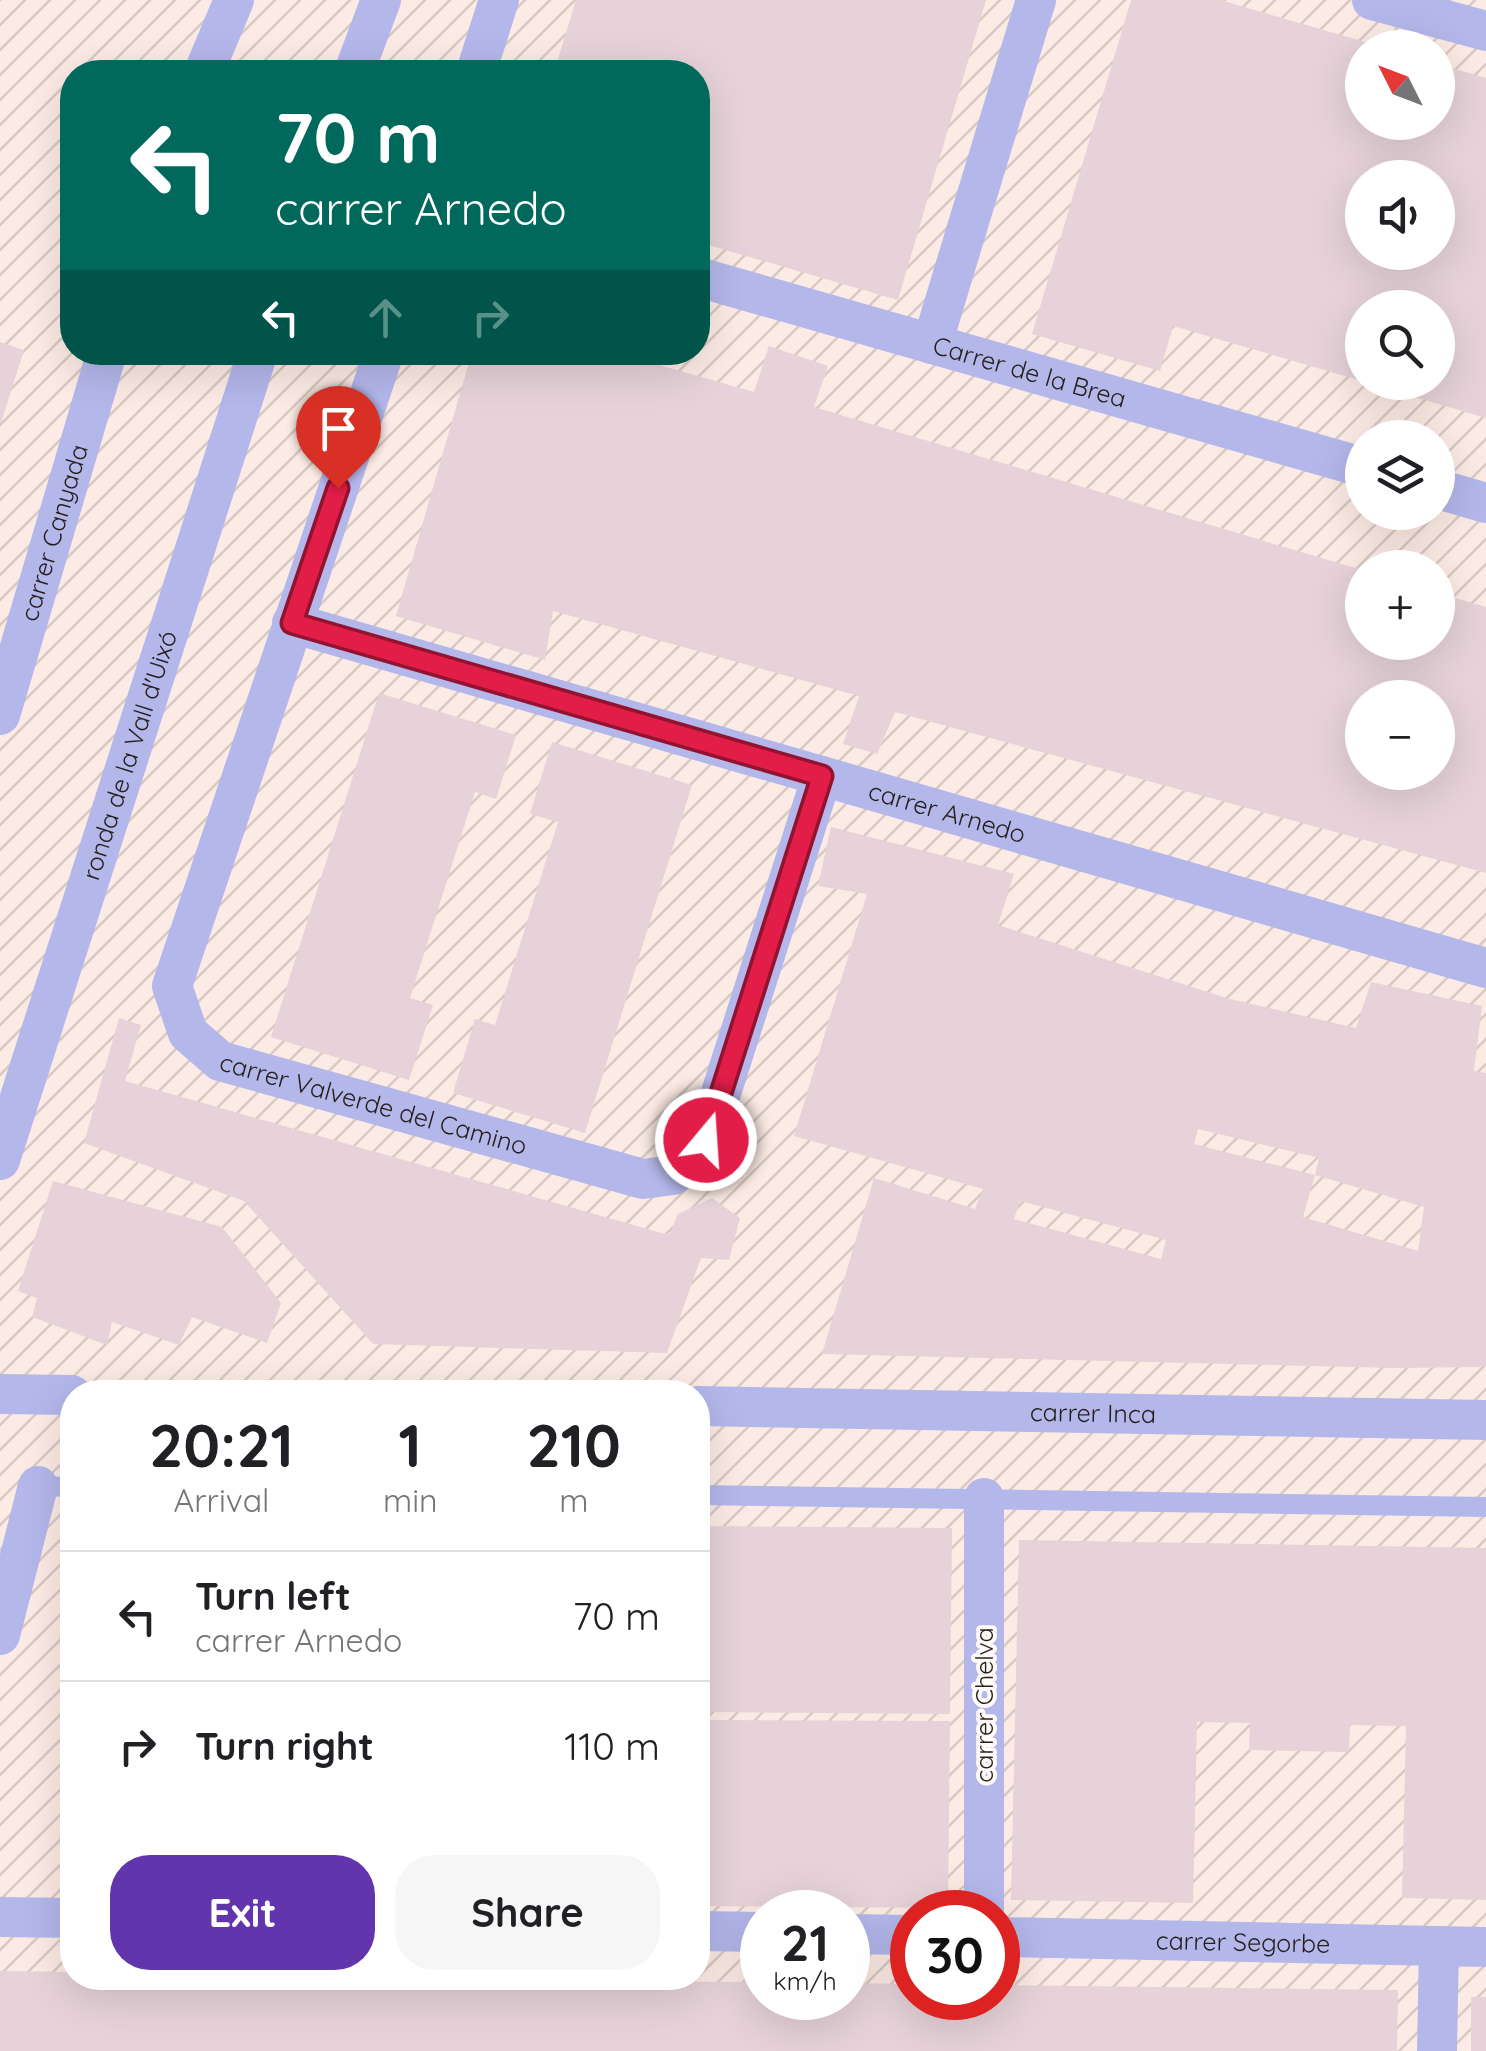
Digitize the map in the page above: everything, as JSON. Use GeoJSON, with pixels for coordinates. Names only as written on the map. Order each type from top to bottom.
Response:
{"type":"FeatureCollection","features":[{"type":"Feature","properties":{"kind":"street"},"geometry":{"type":"LineString","coordinates":[[209,60],[234,0]]}},
{"type":"Feature","properties":{"kind":"street"},"geometry":{"type":"LineString","coordinates":[[358,60],[381,0]]}},
{"type":"Feature","properties":{"kind":"street"},"geometry":{"type":"LineString","coordinates":[[480,60],[498,0]]}},
{"type":"Feature","properties":{"kind":"street"},"geometry":{"type":"LineString","coordinates":[[932,344],[1036,0]]}},
{"type":"Feature","properties":{"kind":"street"},"geometry":{"type":"LineString","coordinates":[[1372,0],[1486,31]]}},
{"type":"Feature","properties":{"kind":"street","name":"Carrer de la Brea"},"geometry":{"type":"LineString","coordinates":[[710,280],[1345,463]]}},
{"type":"Feature","properties":{"kind":"street","name":"carrer Canyada"},"geometry":{"type":"LineString","coordinates":[[0,715],[103,365]]}},
{"type":"Feature","properties":{"kind":"street","name":"ronda de la Vall d'Uixó"},"geometry":{"type":"LineString","coordinates":[[0,1160],[254,365]]}},
{"type":"Feature","properties":{"kind":"street","name":"carrer Valverde del Camino"},"geometry":{"type":"LineString","coordinates":[[380,365],[172,986],[188,1033],[220,1061],[643,1178],[673,1175],[706,1140],[822,776]]}},
{"type":"Feature","properties":{"kind":"street"},"geometry":{"type":"LineString","coordinates":[[1455,494],[1486,503]]}},
{"type":"Feature","properties":{"kind":"street","name":"carrer Arnedo"},"geometry":{"type":"LineString","coordinates":[[292,623],[1486,968]]}},
{"type":"Feature","properties":{"kind":"street"},"geometry":{"type":"LineString","coordinates":[[0,1394],[60,1395]]}},
{"type":"Feature","properties":{"kind":"street","name":"carrer Inca"},"geometry":{"type":"LineString","coordinates":[[710,1406],[1486,1420]]}},
{"type":"Feature","properties":{"kind":"street"},"geometry":{"type":"LineString","coordinates":[[0,1635],[55,1486]]}},
{"type":"Feature","properties":{"kind":"street","name":"carrer Chelva"},"geometry":{"type":"LineString","coordinates":[[984,1498],[984,1890]]}},
{"type":"Feature","properties":{"kind":"street"},"geometry":{"type":"LineString","coordinates":[[0,1917],[60,1918]]}},
{"type":"Feature","properties":{"kind":"street"},"geometry":{"type":"LineString","coordinates":[[710,1931],[740,1932]]}},
{"type":"Feature","properties":{"kind":"street","name":"carrer Segorbe"},"geometry":{"type":"LineString","coordinates":[[1020,1937],[1486,1947]]}},
{"type":"Feature","properties":{"kind":"street"},"geometry":{"type":"LineString","coordinates":[[1437,2051],[1439,1946]]}},
{"type":"Feature","properties":{"kind":"lane"},"geometry":{"type":"LineString","coordinates":[[710,1494],[1486,1507]]}},
{"type":"Feature","properties":{"kind":"shaded area"},"geometry":{"type":"Polygon","coordinates":[[[0,0],[1486,0],[1486,2051],[0,2051],[0,0]]]}},
{"type":"Feature","properties":{"kind":"building"},"geometry":{"type":"Polygon","coordinates":[[[576,0],[986,0],[898,300],[710,245],[710,60],[558,60],[576,0]]]}},
{"type":"Feature","properties":{"kind":"building"},"geometry":{"type":"Polygon","coordinates":[[[1131,0],[1220,0],[1345,36],[1345,140],[1455,140],[1455,69],[1486,78],[1486,418],[1425,400],[1455,400],[1455,290],[1345,290],[1345,376],[1173,326],[1160,371],[1032,334],[1131,0]]]}},
{"type":"Feature","properties":{"kind":"building"},"geometry":{"type":"Polygon","coordinates":[[[0,342],[24,350],[1,423],[0,423],[0,342]]]}},
{"type":"Feature","properties":{"kind":"building"},"geometry":{"type":"Polygon","coordinates":[[[769,346],[828,366],[814,407],[1345,565],[1345,660],[1455,660],[1455,598],[1486,607],[1486,873],[895,712],[877,754],[843,744],[859,696],[553,611],[545,660],[396,616],[468,365],[659,365],[754,392],[769,346]]]}},
{"type":"Feature","properties":{"kind":"building"},"geometry":{"type":"Polygon","coordinates":[[[379,693],[516,735],[496,799],[475,792],[410,998],[433,1005],[409,1080],[271,1037],[379,693]]]}},
{"type":"Feature","properties":{"kind":"building"},"geometry":{"type":"Polygon","coordinates":[[[552,742],[692,785],[585,1133],[453,1093],[475,1019],[495,1025],[558,822],[530,814],[552,742]]]}},
{"type":"Feature","properties":{"kind":"building"},"geometry":{"type":"Polygon","coordinates":[[[831,827],[1014,874],[998,925],[1230,999],[1356,1028],[1371,982],[1482,1006],[1474,1071],[1486,1073],[1486,1367],[822,1354],[874,1178],[975,1209],[983,1189],[794,1136],[867,894],[818,886],[831,827]],[[1198,1129],[1194,1144],[1315,1175],[1319,1158],[1198,1129]],[[1315,1175],[1303,1217],[1418,1251],[1424,1207],[1315,1175]],[[1020,1201],[1014,1219],[1161,1259],[1166,1240],[1020,1201]]]}},
{"type":"Feature","properties":{"kind":"building"},"geometry":{"type":"Polygon","coordinates":[[[119,1018],[141,1025],[125,1081],[669,1235],[678,1214],[712,1198],[740,1218],[729,1260],[701,1258],[667,1353],[373,1344],[244,1201],[84,1143],[119,1018]]]}},
{"type":"Feature","properties":{"kind":"building"},"geometry":{"type":"Polygon","coordinates":[[[53,1181],[222,1227],[281,1303],[267,1343],[192,1317],[179,1345],[112,1322],[107,1345],[32,1317],[37,1298],[18,1291],[53,1181]]]}},
{"type":"Feature","properties":{"kind":"building"},"geometry":{"type":"Polygon","coordinates":[[[710,1526],[952,1528],[950,1714],[710,1712],[710,1526]]]}},
{"type":"Feature","properties":{"kind":"building"},"geometry":{"type":"Polygon","coordinates":[[[1019,1540],[1486,1548],[1486,1900],[1402,1898],[1406,1726],[1350,1725],[1349,1752],[1249,1750],[1250,1723],[1197,1722],[1193,1903],[1020,1900],[1020,1890],[1011,1890],[1019,1540]]]}},
{"type":"Feature","properties":{"kind":"building"},"geometry":{"type":"Polygon","coordinates":[[[710,1720],[950,1721],[948,1890],[890,1890],[890,1908],[870,1907],[870,1890],[740,1890],[740,1906],[710,1906],[710,1720]]]}},
{"type":"Feature","properties":{"kind":"building"},"geometry":{"type":"Polygon","coordinates":[[[0,1971],[60,1972],[60,1990],[710,1990],[710,1982],[740,1982],[740,2020],[870,2020],[870,1983],[890,1984],[890,2020],[1020,2020],[1020,1985],[1398,1990],[1397,2051],[0,2051],[0,1971]]]}},
{"type":"Feature","properties":{"kind":"building"},"geometry":{"type":"Polygon","coordinates":[[[1471,1997],[1486,1997],[1486,2051],[1471,2051],[1471,1997]]]}},
{"type":"Feature","properties":{"kind":"route"},"geometry":{"type":"LineString","coordinates":[[338,488],[292,623],[822,776],[706,1140]]}}]}
